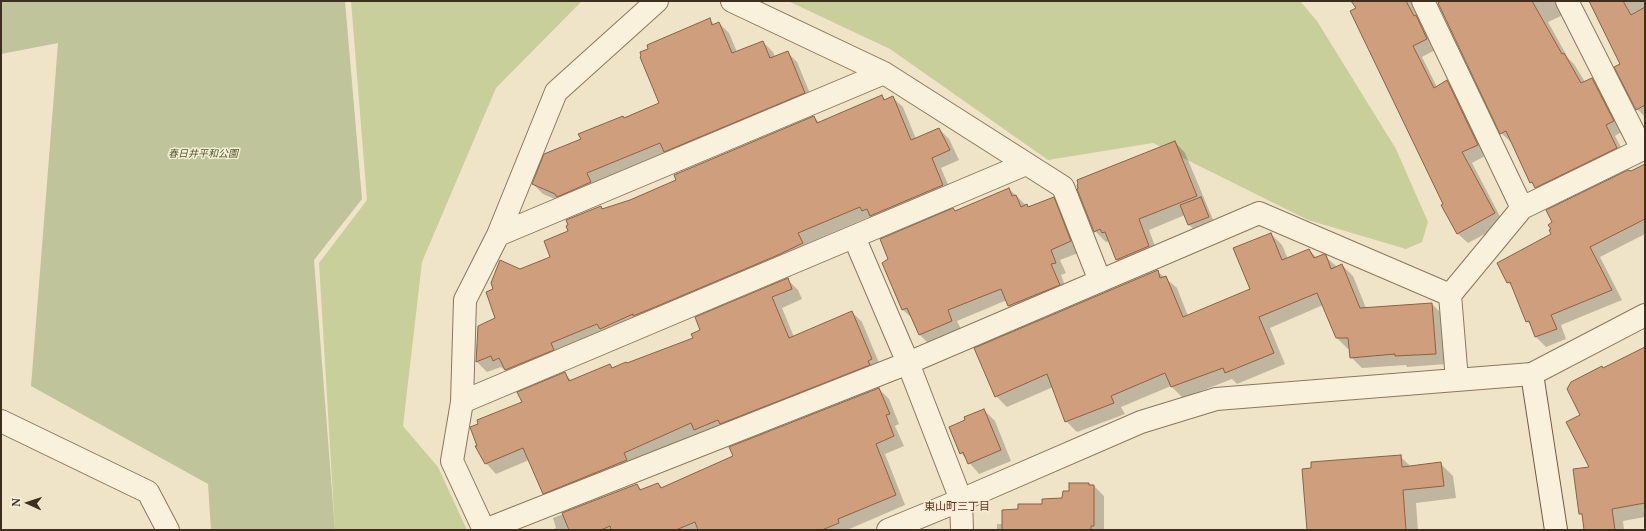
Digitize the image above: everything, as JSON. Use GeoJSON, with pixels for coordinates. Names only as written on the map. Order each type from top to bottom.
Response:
{"type":"FeatureCollection","features":[{"type":"Feature","properties":{"kind":"street"},"geometry":{"type":"LineString","coordinates":[[657,1],[556,92],[498,235],[465,300],[462,402],[452,461],[484,530],[908,363],[1260,213],[1450,295]]}},
{"type":"Feature","properties":{"kind":"street"},"geometry":{"type":"LineString","coordinates":[[732,1],[884,73],[1064,187],[1100,281]]}},
{"type":"Feature","properties":{"kind":"street"},"geometry":{"type":"LineString","coordinates":[[1423,1],[1522,208]]}},
{"type":"Feature","properties":{"kind":"street"},"geometry":{"type":"LineString","coordinates":[[1457,380],[1450,295],[1522,208],[1644,149],[1567,1]]}},
{"type":"Feature","properties":{"kind":"street"},"geometry":{"type":"LineString","coordinates":[[498,235],[884,73]]}},
{"type":"Feature","properties":{"kind":"street"},"geometry":{"type":"LineString","coordinates":[[462,402],[1026,164]]}},
{"type":"Feature","properties":{"kind":"street"},"geometry":{"type":"LineString","coordinates":[[854,237],[908,363],[961,500],[962,530]]}},
{"type":"Feature","properties":{"kind":"street"},"geometry":{"type":"LineString","coordinates":[[888,530],[1141,422],[1216,400],[1532,374],[1645,316]]}},
{"type":"Feature","properties":{"kind":"street"},"geometry":{"type":"LineString","coordinates":[[1532,374],[1556,530]]}},
{"type":"Feature","properties":{"kind":"street"},"geometry":{"type":"LineString","coordinates":[[1,421],[148,492],[168,530]]}},
{"type":"Feature","properties":{"kind":"green space","name":"春日井平和公園"},"geometry":{"type":"Polygon","coordinates":[[[1,1],[345,1],[362,199],[314,260],[335,530],[211,530],[208,484],[31,386],[58,43],[1,54],[1,1]]]}},
{"type":"Feature","properties":{"kind":"green space"},"geometry":{"type":"Polygon","coordinates":[[[351,1],[582,1],[496,88],[422,262],[403,426],[438,467],[467,530],[335,530],[319,263],[367,200],[351,1]]]}},
{"type":"Feature","properties":{"kind":"green space"},"geometry":{"type":"Polygon","coordinates":[[[788,1],[1300,1],[1317,21],[1396,149],[1428,222],[1422,242],[1406,249],[1308,220],[1153,143],[1048,160],[890,49],[788,1]]]}},
{"type":"Feature","properties":{"kind":"building"},"geometry":{"type":"Polygon","coordinates":[[[1351,1],[1406,1],[1414,16],[1416,15],[1427,39],[1413,46],[1434,88],[1447,80],[1478,145],[1462,152],[1495,213],[1457,234],[1441,205],[1443,204],[1350,11],[1356,8],[1351,1]]]}},
{"type":"Feature","properties":{"kind":"building"},"geometry":{"type":"Polygon","coordinates":[[[1441,1],[1532,1],[1562,54],[1564,53],[1581,83],[1592,78],[1614,121],[1606,125],[1617,148],[1535,188],[1532,182],[1530,183],[1506,131],[1500,134],[1438,3],[1441,1]]]}},
{"type":"Feature","properties":{"kind":"building"},"geometry":{"type":"Polygon","coordinates":[[[1589,1],[1623,1],[1631,15],[1645,7],[1645,105],[1636,110],[1614,67],[1620,64],[1589,1]]]}},
{"type":"Feature","properties":{"kind":"building"},"geometry":{"type":"Polygon","coordinates":[[[710,18],[712,25],[719,22],[732,53],[763,41],[770,58],[788,51],[805,93],[664,152],[660,143],[587,173],[591,182],[557,197],[555,194],[532,184],[544,154],[581,139],[578,134],[623,116],[624,118],[659,103],[640,57],[640,52],[648,49],[647,45],[710,18]]]}},
{"type":"Feature","properties":{"kind":"building"},"geometry":{"type":"Polygon","coordinates":[[[882,95],[884,100],[893,96],[911,140],[939,128],[950,150],[932,158],[943,185],[870,216],[867,209],[862,211],[860,207],[798,233],[803,243],[778,255],[600,329],[597,324],[551,343],[554,350],[505,370],[499,358],[493,361],[491,356],[476,362],[478,326],[495,318],[486,292],[493,289],[491,283],[500,260],[520,269],[550,257],[544,241],[568,231],[566,220],[601,206],[602,209],[630,200],[676,180],[674,175],[814,116],[817,123],[882,95]]]}},
{"type":"Feature","properties":{"kind":"building"},"geometry":{"type":"Polygon","coordinates":[[[1175,141],[1197,196],[1139,219],[1149,246],[1116,260],[1105,232],[1102,233],[1100,229],[1094,232],[1077,189],[1077,180],[1175,141]]]}},
{"type":"Feature","properties":{"kind":"building"},"geometry":{"type":"Polygon","coordinates":[[[1645,164],[1645,219],[1590,247],[1612,290],[1551,315],[1557,329],[1535,337],[1529,321],[1526,322],[1510,282],[1507,283],[1497,263],[1551,234],[1549,230],[1551,229],[1548,225],[1552,222],[1546,210],[1628,170],[1631,171],[1645,164]]]}},
{"type":"Feature","properties":{"kind":"building"},"geometry":{"type":"Polygon","coordinates":[[[1009,188],[1012,196],[1016,195],[1021,207],[1027,204],[1028,207],[1054,197],[1071,241],[1051,250],[1056,263],[1051,264],[1060,285],[1008,306],[1001,289],[948,310],[952,321],[919,335],[907,308],[902,310],[882,263],[888,259],[880,239],[953,208],[955,211],[1009,188]]]}},
{"type":"Feature","properties":{"kind":"building"},"geometry":{"type":"Polygon","coordinates":[[[1201,197],[1209,217],[1188,225],[1180,205],[1201,197]]]}},
{"type":"Feature","properties":{"kind":"building"},"geometry":{"type":"Polygon","coordinates":[[[1271,233],[1282,260],[1309,249],[1314,258],[1324,254],[1326,255],[1331,269],[1342,264],[1360,308],[1432,303],[1436,354],[1395,356],[1395,354],[1350,358],[1348,338],[1336,338],[1317,293],[1259,317],[1274,353],[1225,373],[1223,368],[1171,387],[1165,373],[1111,396],[1114,403],[1065,422],[1047,374],[995,397],[974,348],[1158,270],[1160,278],[1166,276],[1183,317],[1250,289],[1233,248],[1271,233]]]}},
{"type":"Feature","properties":{"kind":"building"},"geometry":{"type":"Polygon","coordinates":[[[788,278],[792,289],[772,297],[789,338],[852,311],[872,359],[868,361],[870,365],[720,424],[718,420],[694,430],[691,423],[624,453],[627,460],[543,494],[523,448],[485,464],[475,446],[477,446],[470,427],[478,424],[477,420],[522,402],[517,392],[565,372],[569,381],[610,364],[612,368],[693,338],[691,334],[700,330],[695,317],[788,278]]]}},
{"type":"Feature","properties":{"kind":"building"},"geometry":{"type":"Polygon","coordinates":[[[1645,347],[1645,503],[1612,509],[1615,530],[1584,530],[1582,514],[1579,514],[1573,469],[1589,467],[1566,422],[1580,415],[1567,389],[1571,382],[1602,366],[1603,368],[1645,347]]]}},
{"type":"Feature","properties":{"kind":"building"},"geometry":{"type":"Polygon","coordinates":[[[879,388],[890,414],[886,415],[894,436],[876,444],[896,495],[838,519],[839,523],[822,530],[698,530],[695,522],[676,530],[611,530],[610,526],[601,530],[569,530],[562,513],[637,484],[640,490],[658,483],[661,488],[733,456],[729,447],[879,388]]]}},
{"type":"Feature","properties":{"kind":"building"},"geometry":{"type":"Polygon","coordinates":[[[984,409],[1001,450],[968,464],[963,452],[960,454],[949,427],[965,420],[964,417],[984,409]]]}},
{"type":"Feature","properties":{"kind":"building"},"geometry":{"type":"Polygon","coordinates":[[[1401,455],[1402,467],[1441,462],[1444,486],[1403,490],[1406,530],[1307,530],[1302,469],[1311,468],[1311,462],[1401,455]]]}},
{"type":"Feature","properties":{"kind":"building"},"geometry":{"type":"Polygon","coordinates":[[[1069,483],[1089,483],[1089,485],[1094,485],[1094,526],[1091,526],[1091,530],[1002,530],[1002,510],[1018,509],[1018,504],[1042,504],[1042,499],[1062,498],[1063,491],[1069,491],[1069,483]]]}},
{"type":"Feature","properties":{"kind":"district","name":"東山町三丁目"},"geometry":{"type":"Point","coordinates":[957,507]}}]}
